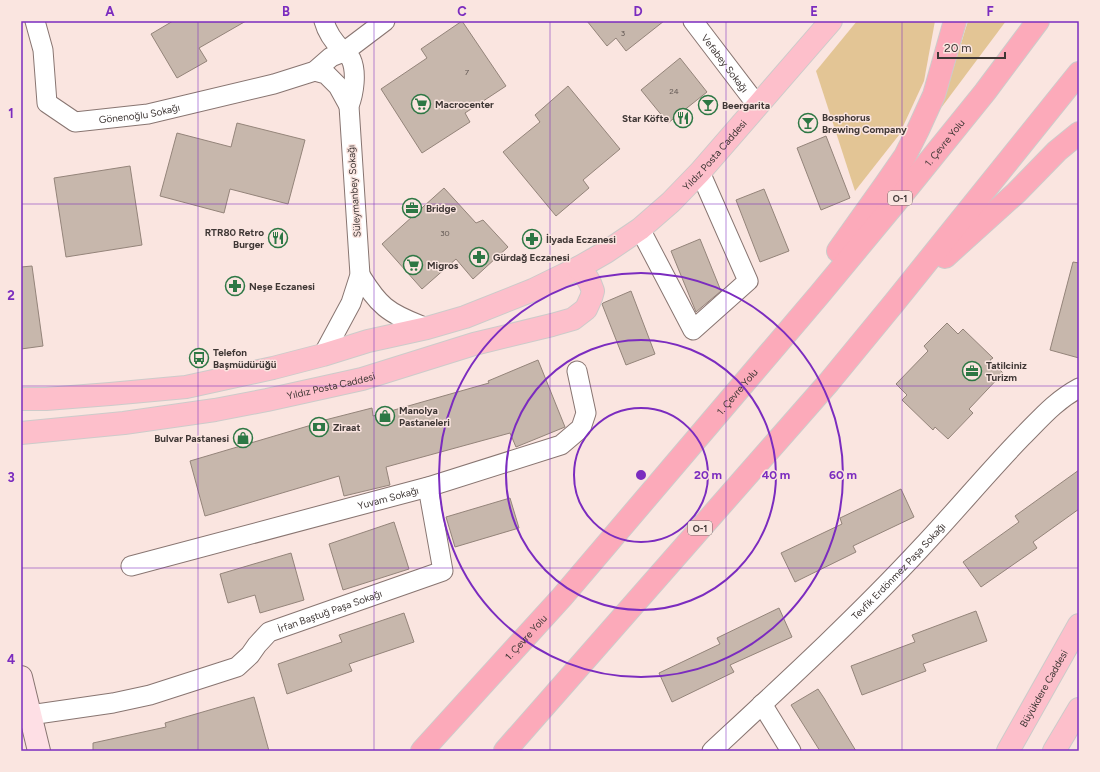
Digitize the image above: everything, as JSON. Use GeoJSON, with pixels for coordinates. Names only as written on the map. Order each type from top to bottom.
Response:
{"type":"FeatureCollection","features":[{"type":"Feature","properties":{"kind":"highway"},"geometry":{"type":"LineString","coordinates":[[755,369],[804,296],[850,235],[905,156],[934,95],[955,21]]}},
{"type":"Feature","properties":{"kind":"highway","name":"1. Çevre Yolu"},"geometry":{"type":"LineString","coordinates":[[422,751],[562,597],[818,295],[901,196],[985,92],[1038,21]]}},
{"type":"Feature","properties":{"kind":"highway","name":"O-1"},"geometry":{"type":"LineString","coordinates":[[505,751],[829,382],[1079,73]]}},
{"type":"Feature","properties":{"kind":"highway"},"geometry":{"type":"LineString","coordinates":[[894,303],[1016,193],[1057,151],[1079,133]]}},
{"type":"Feature","properties":{"kind":"main road","name":"Yıldız Posta Caddesi"},"geometry":{"type":"LineString","coordinates":[[21,399],[46,399],[110,394],[186,386],[273,368],[368,341],[427,328],[464,317],[533,290],[578,268],[606,252],[640,228],[671,202],[700,172],[831,21]]}},
{"type":"Feature","properties":{"kind":"main road","name":"Yıldız Posta Caddesi"},"geometry":{"type":"LineString","coordinates":[[21,433],[132,422],[215,410],[267,400],[362,379],[474,344],[573,319],[586,309],[592,298],[593,291],[584,273],[578,268]]}},
{"type":"Feature","properties":{"kind":"main road"},"geometry":{"type":"LineString","coordinates":[[21,407],[46,399]]}},
{"type":"Feature","properties":{"kind":"main road","name":"Büyükdere Caddesi"},"geometry":{"type":"LineString","coordinates":[[1008,751],[1079,625]]}},
{"type":"Feature","properties":{"kind":"main road"},"geometry":{"type":"LineString","coordinates":[[21,677],[39,751]]}},
{"type":"Feature","properties":{"kind":"main road"},"geometry":{"type":"LineString","coordinates":[[1054,751],[1079,708]]}},
{"type":"Feature","properties":{"kind":"street","name":"Gönenoğlu Sokağı"},"geometry":{"type":"LineString","coordinates":[[35,21],[43,50],[47,103],[75,122],[148,114],[274,84],[315,71]]}},
{"type":"Feature","properties":{"kind":"street","name":"Süleymanbey Sokağı"},"geometry":{"type":"LineString","coordinates":[[323,355],[351,303],[360,275],[349,106],[352,97],[354,76],[352,60],[331,36],[325,27],[324,21]]}},
{"type":"Feature","properties":{"kind":"street"},"geometry":{"type":"LineString","coordinates":[[315,71],[331,57],[344,52],[385,21]]}},
{"type":"Feature","properties":{"kind":"street","name":"Vefabey Sokağı"},"geometry":{"type":"LineString","coordinates":[[694,21],[757,105]]}},
{"type":"Feature","properties":{"kind":"street","name":"Süleymanbey Sokağı"},"geometry":{"type":"LineString","coordinates":[[315,71],[326,74],[338,86],[349,106]]}},
{"type":"Feature","properties":{"kind":"street"},"geometry":{"type":"LineString","coordinates":[[640,228],[693,330],[748,281],[700,172]]}},
{"type":"Feature","properties":{"kind":"street"},"geometry":{"type":"LineString","coordinates":[[360,275],[373,294],[385,307],[405,319],[427,328]]}},
{"type":"Feature","properties":{"kind":"street","name":"Yuvam Sokağı"},"geometry":{"type":"LineString","coordinates":[[132,566],[428,487],[561,446],[581,428],[586,413],[577,371]]}},
{"type":"Feature","properties":{"kind":"street","name":"Tevfik Erdönmez Paşa Sokağı"},"geometry":{"type":"LineString","coordinates":[[712,751],[858,613],[920,549],[1053,404],[1079,388]]}},
{"type":"Feature","properties":{"kind":"street","name":"İrfan Baştuğ Paşa Sokağı"},"geometry":{"type":"LineString","coordinates":[[30,715],[113,703],[150,695],[237,668],[269,632],[443,571],[428,487]]}},
{"type":"Feature","properties":{"kind":"street"},"geometry":{"type":"LineString","coordinates":[[762,704],[791,751]]}},
{"type":"Feature","properties":{"kind":"shaded area"},"geometry":{"type":"Polygon","coordinates":[[[857,21],[935,21],[924,81],[899,135],[855,191],[816,71],[857,21]]]}},
{"type":"Feature","properties":{"kind":"shaded area"},"geometry":{"type":"Polygon","coordinates":[[[968,21],[1006,21],[941,108],[968,21]]]}},
{"type":"Feature","properties":{"kind":"building"},"geometry":{"type":"Polygon","coordinates":[[[173,21],[246,21],[199,48],[207,61],[177,78],[151,34],[173,21]]]}},
{"type":"Feature","properties":{"kind":"building"},"geometry":{"type":"Polygon","coordinates":[[[462,21],[506,86],[465,113],[470,122],[422,153],[381,89],[427,58],[421,49],[462,21]]]}},
{"type":"Feature","properties":{"kind":"building"},"geometry":{"type":"Polygon","coordinates":[[[587,21],[664,21],[626,51],[616,38],[607,46],[587,21]]]}},
{"type":"Feature","properties":{"kind":"building"},"geometry":{"type":"Polygon","coordinates":[[[680,58],[707,92],[668,123],[641,90],[680,58]]]}},
{"type":"Feature","properties":{"kind":"building"},"geometry":{"type":"Polygon","coordinates":[[[568,86],[620,149],[583,180],[589,188],[556,216],[503,152],[540,122],[535,115],[568,86]]]}},
{"type":"Feature","properties":{"kind":"building"},"geometry":{"type":"Polygon","coordinates":[[[237,123],[305,140],[288,204],[230,189],[224,213],[160,196],[177,133],[231,147],[237,123]]]}},
{"type":"Feature","properties":{"kind":"building"},"geometry":{"type":"Polygon","coordinates":[[[826,136],[850,198],[821,210],[797,148],[826,136]]]}},
{"type":"Feature","properties":{"kind":"building"},"geometry":{"type":"Polygon","coordinates":[[[130,166],[142,245],[66,257],[54,178],[130,166]]]}},
{"type":"Feature","properties":{"kind":"building"},"geometry":{"type":"Polygon","coordinates":[[[444,188],[476,223],[483,220],[508,247],[473,279],[456,259],[422,289],[382,244],[444,188]]]}},
{"type":"Feature","properties":{"kind":"building"},"geometry":{"type":"Polygon","coordinates":[[[764,189],[789,251],[760,262],[736,200],[764,189]]]}},
{"type":"Feature","properties":{"kind":"building"},"geometry":{"type":"Polygon","coordinates":[[[700,239],[721,291],[696,312],[671,251],[700,239]]]}},
{"type":"Feature","properties":{"kind":"building"},"geometry":{"type":"Polygon","coordinates":[[[1073,262],[1079,263],[1079,358],[1050,350],[1073,262]]]}},
{"type":"Feature","properties":{"kind":"building"},"geometry":{"type":"Polygon","coordinates":[[[32,266],[43,346],[21,349],[21,267],[32,266]]]}},
{"type":"Feature","properties":{"kind":"building"},"geometry":{"type":"Polygon","coordinates":[[[631,291],[655,354],[626,365],[602,304],[631,291]]]}},
{"type":"Feature","properties":{"kind":"building"},"geometry":{"type":"Polygon","coordinates":[[[947,323],[958,334],[963,329],[993,358],[990,360],[1003,373],[969,409],[973,413],[948,439],[935,427],[933,430],[902,400],[907,395],[896,384],[928,351],[924,346],[947,323]]]}},
{"type":"Feature","properties":{"kind":"building"},"geometry":{"type":"Polygon","coordinates":[[[538,360],[565,427],[516,447],[510,433],[386,467],[390,485],[344,496],[339,476],[205,516],[190,461],[325,420],[372,408],[373,416],[489,383],[488,381],[538,360]]]}},
{"type":"Feature","properties":{"kind":"building"},"geometry":{"type":"Polygon","coordinates":[[[1079,470],[1079,509],[1033,542],[1037,548],[981,587],[963,562],[1019,522],[1015,516],[1079,470]]]}},
{"type":"Feature","properties":{"kind":"building"},"geometry":{"type":"Polygon","coordinates":[[[901,489],[914,517],[853,546],[856,552],[795,582],[781,553],[842,524],[840,518],[901,489]]]}},
{"type":"Feature","properties":{"kind":"building"},"geometry":{"type":"Polygon","coordinates":[[[510,498],[519,528],[455,547],[446,517],[510,498]]]}},
{"type":"Feature","properties":{"kind":"building"},"geometry":{"type":"Polygon","coordinates":[[[394,522],[409,569],[343,590],[329,544],[394,522]]]}},
{"type":"Feature","properties":{"kind":"building"},"geometry":{"type":"Polygon","coordinates":[[[291,553],[304,600],[260,613],[255,595],[228,603],[220,574],[291,553]]]}},
{"type":"Feature","properties":{"kind":"building"},"geometry":{"type":"Polygon","coordinates":[[[779,608],[792,637],[730,665],[734,672],[672,702],[659,673],[720,644],[717,638],[779,608]]]}},
{"type":"Feature","properties":{"kind":"building"},"geometry":{"type":"Polygon","coordinates":[[[976,611],[987,641],[923,664],[926,671],[862,695],[851,666],[915,642],[912,635],[976,611]]]}},
{"type":"Feature","properties":{"kind":"building"},"geometry":{"type":"Polygon","coordinates":[[[404,613],[414,642],[349,664],[352,671],[287,694],[278,664],[342,642],[339,635],[404,613]]]}},
{"type":"Feature","properties":{"kind":"building"},"geometry":{"type":"Polygon","coordinates":[[[818,689],[856,751],[820,751],[791,705],[818,689]]]}},
{"type":"Feature","properties":{"kind":"building"},"geometry":{"type":"Polygon","coordinates":[[[254,697],[269,751],[93,751],[93,743],[166,727],[165,723],[254,697]]]}},
{"type":"Feature","properties":{"kind":"place","name":"Macrocenter"},"geometry":{"type":"Point","coordinates":[421,104]}},
{"type":"Feature","properties":{"kind":"place","name":"Beergarita"},"geometry":{"type":"Point","coordinates":[708,105]}},
{"type":"Feature","properties":{"kind":"place","name":"Star Köfte"},"geometry":{"type":"Point","coordinates":[683,118]}},
{"type":"Feature","properties":{"kind":"place","name":"Bosphorus Brewing Company"},"geometry":{"type":"Point","coordinates":[808,123]}},
{"type":"Feature","properties":{"kind":"place","name":"Bridge"},"geometry":{"type":"Point","coordinates":[412,208]}},
{"type":"Feature","properties":{"kind":"place","name":"RTR80 Retro Burger"},"geometry":{"type":"Point","coordinates":[278,238]}},
{"type":"Feature","properties":{"kind":"place","name":"İlyada Eczanesi"},"geometry":{"type":"Point","coordinates":[532,239]}},
{"type":"Feature","properties":{"kind":"place","name":"Gürdağ Eczanesi"},"geometry":{"type":"Point","coordinates":[479,257]}},
{"type":"Feature","properties":{"kind":"place","name":"Migros"},"geometry":{"type":"Point","coordinates":[413,265]}},
{"type":"Feature","properties":{"kind":"place","name":"Neşe Eczanesi"},"geometry":{"type":"Point","coordinates":[235,286]}},
{"type":"Feature","properties":{"kind":"place","name":"Telefon Başmüdürüğü"},"geometry":{"type":"Point","coordinates":[199,358]}},
{"type":"Feature","properties":{"kind":"place","name":"Tatilciniz Turizm"},"geometry":{"type":"Point","coordinates":[972,371]}},
{"type":"Feature","properties":{"kind":"place","name":"Manolya Pastaneleri"},"geometry":{"type":"Point","coordinates":[385,416]}},
{"type":"Feature","properties":{"kind":"place","name":"Ziraat"},"geometry":{"type":"Point","coordinates":[319,427]}},
{"type":"Feature","properties":{"kind":"place","name":"Bulvar Pastanesi"},"geometry":{"type":"Point","coordinates":[243,438]}}]}
